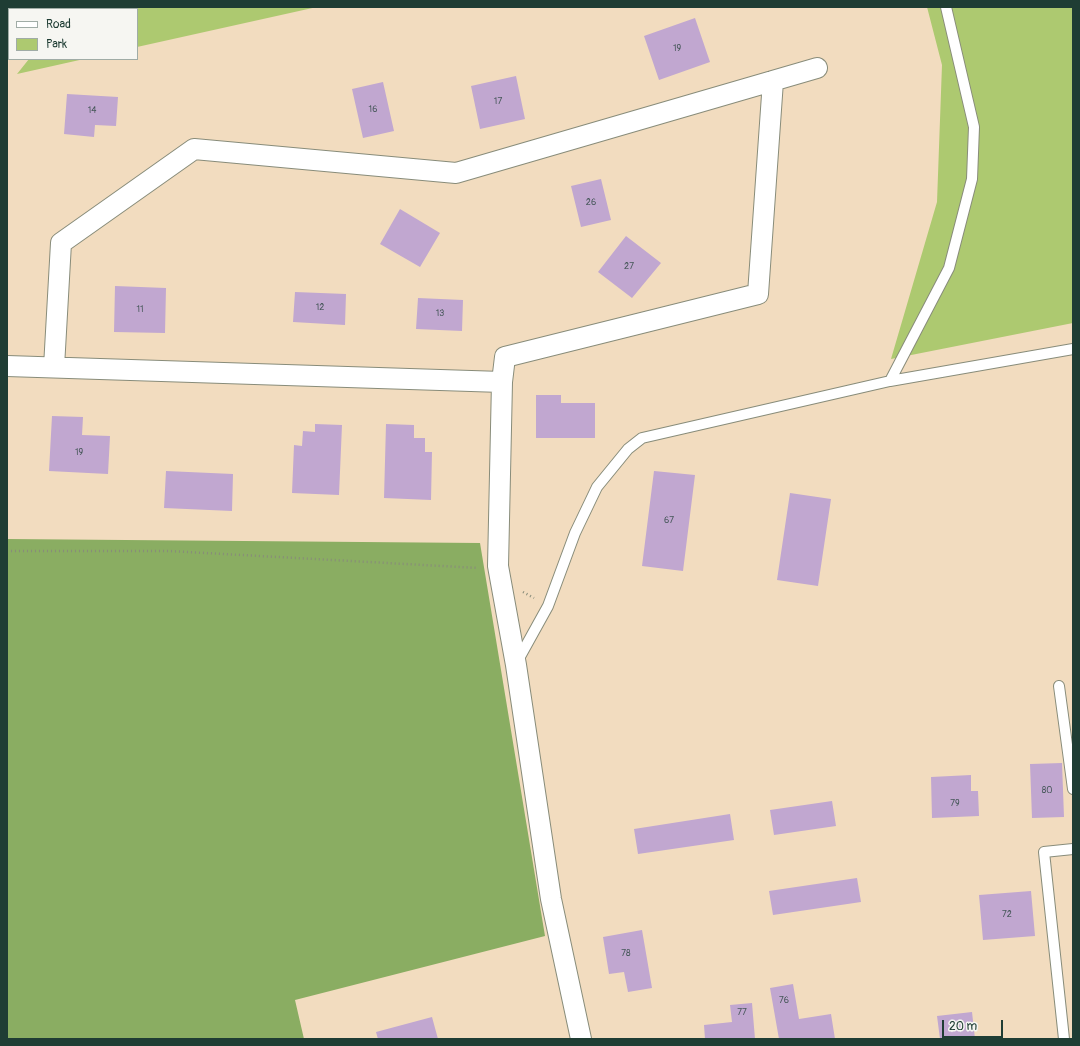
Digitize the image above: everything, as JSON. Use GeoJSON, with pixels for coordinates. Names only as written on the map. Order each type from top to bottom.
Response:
{"type":"FeatureCollection","features":[{"type":"Feature","properties":{"kind":"street"},"geometry":{"type":"LineString","coordinates":[[54,368],[61,243],[194,149],[456,173],[817,68]]}},
{"type":"Feature","properties":{"kind":"street"},"geometry":{"type":"LineString","coordinates":[[582,1039],[551,899],[516,665],[498,566],[502,382],[505,357],[758,294],[772,80]]}},
{"type":"Feature","properties":{"kind":"street"},"geometry":{"type":"LineString","coordinates":[[7,366],[502,382]]}},
{"type":"Feature","properties":{"kind":"lane"},"geometry":{"type":"LineString","coordinates":[[890,381],[949,268],[972,179],[974,127],[946,7]]}},
{"type":"Feature","properties":{"kind":"lane"},"geometry":{"type":"LineString","coordinates":[[516,665],[548,606],[575,534],[597,487],[628,449],[642,438],[890,381],[1073,349]]}},
{"type":"Feature","properties":{"kind":"lane"},"geometry":{"type":"LineString","coordinates":[[1059,686],[1073,790]]}},
{"type":"Feature","properties":{"kind":"lane"},"geometry":{"type":"LineString","coordinates":[[1064,1039],[1044,852],[1073,849]]}},
{"type":"Feature","properties":{"kind":"path"},"geometry":{"type":"LineString","coordinates":[[7,551],[170,551],[469,567],[476,568],[501,580],[548,606]]}},
{"type":"Feature","properties":{"kind":"green space"},"geometry":{"type":"Polygon","coordinates":[[[317,7],[138,47],[138,8],[109,8],[317,7]]]}},
{"type":"Feature","properties":{"kind":"green space"},"geometry":{"type":"Polygon","coordinates":[[[927,7],[1073,7],[1073,323],[891,359],[937,202],[942,65],[927,7]]]}},
{"type":"Feature","properties":{"kind":"green space"},"geometry":{"type":"Polygon","coordinates":[[[28,60],[80,60],[17,74],[28,60]]]}},
{"type":"Feature","properties":{"kind":"green space"},"geometry":{"type":"Polygon","coordinates":[[[7,539],[480,543],[545,936],[295,1000],[304,1039],[7,1039],[7,539]]]}},
{"type":"Feature","properties":{"kind":"building"},"geometry":{"type":"Polygon","coordinates":[[[695,18],[710,62],[659,80],[644,36],[695,18]]]}},
{"type":"Feature","properties":{"kind":"building"},"geometry":{"type":"Polygon","coordinates":[[[516,76],[525,119],[480,129],[471,86],[516,76]]]}},
{"type":"Feature","properties":{"kind":"building"},"geometry":{"type":"Polygon","coordinates":[[[383,82],[394,131],[363,138],[352,89],[383,82]]]}},
{"type":"Feature","properties":{"kind":"building"},"geometry":{"type":"Polygon","coordinates":[[[67,94],[118,97],[116,126],[95,125],[94,137],[64,134],[67,94]]]}},
{"type":"Feature","properties":{"kind":"building"},"geometry":{"type":"Polygon","coordinates":[[[601,179],[611,220],[581,227],[571,186],[601,179]]]}},
{"type":"Feature","properties":{"kind":"building"},"geometry":{"type":"Polygon","coordinates":[[[400,209],[440,233],[420,267],[380,244],[400,209]]]}},
{"type":"Feature","properties":{"kind":"building"},"geometry":{"type":"Polygon","coordinates":[[[626,236],[661,263],[632,298],[598,272],[626,236]]]}},
{"type":"Feature","properties":{"kind":"building"},"geometry":{"type":"Polygon","coordinates":[[[115,286],[166,288],[165,333],[114,332],[115,286]]]}},
{"type":"Feature","properties":{"kind":"building"},"geometry":{"type":"Polygon","coordinates":[[[295,292],[346,294],[345,325],[293,322],[295,292]]]}},
{"type":"Feature","properties":{"kind":"building"},"geometry":{"type":"Polygon","coordinates":[[[418,298],[463,300],[462,331],[416,329],[418,298]]]}},
{"type":"Feature","properties":{"kind":"building"},"geometry":{"type":"Polygon","coordinates":[[[536,395],[561,395],[561,403],[595,403],[595,438],[536,438],[536,395]]]}},
{"type":"Feature","properties":{"kind":"building"},"geometry":{"type":"Polygon","coordinates":[[[52,416],[83,417],[82,435],[110,436],[108,474],[49,471],[52,416]]]}},
{"type":"Feature","properties":{"kind":"building"},"geometry":{"type":"Polygon","coordinates":[[[315,424],[342,425],[339,495],[292,493],[294,445],[302,446],[303,431],[315,432],[315,424]]]}},
{"type":"Feature","properties":{"kind":"building"},"geometry":{"type":"Polygon","coordinates":[[[386,424],[414,425],[414,438],[425,438],[425,452],[432,452],[431,500],[384,498],[386,424]]]}},
{"type":"Feature","properties":{"kind":"building"},"geometry":{"type":"Polygon","coordinates":[[[166,471],[233,474],[232,511],[164,508],[166,471]]]}},
{"type":"Feature","properties":{"kind":"building"},"geometry":{"type":"Polygon","coordinates":[[[654,471],[695,475],[683,571],[642,566],[654,471]]]}},
{"type":"Feature","properties":{"kind":"building"},"geometry":{"type":"Polygon","coordinates":[[[790,493],[831,499],[818,586],[777,580],[790,493]]]}},
{"type":"Feature","properties":{"kind":"building"},"geometry":{"type":"Polygon","coordinates":[[[1062,763],[1064,817],[1032,818],[1030,764],[1062,763]]]}},
{"type":"Feature","properties":{"kind":"building"},"geometry":{"type":"Polygon","coordinates":[[[971,775],[971,791],[978,791],[979,816],[932,818],[931,777],[971,775]]]}},
{"type":"Feature","properties":{"kind":"building"},"geometry":{"type":"Polygon","coordinates":[[[832,801],[836,826],[774,835],[770,810],[832,801]]]}},
{"type":"Feature","properties":{"kind":"building"},"geometry":{"type":"Polygon","coordinates":[[[730,814],[734,840],[638,854],[634,829],[730,814]]]}},
{"type":"Feature","properties":{"kind":"building"},"geometry":{"type":"Polygon","coordinates":[[[857,878],[861,902],[773,915],[769,891],[857,878]]]}},
{"type":"Feature","properties":{"kind":"building"},"geometry":{"type":"Polygon","coordinates":[[[1031,891],[1035,936],[983,940],[979,895],[1031,891]]]}},
{"type":"Feature","properties":{"kind":"building"},"geometry":{"type":"Polygon","coordinates":[[[642,930],[652,988],[628,992],[624,972],[609,974],[603,937],[642,930]]]}},
{"type":"Feature","properties":{"kind":"building"},"geometry":{"type":"Polygon","coordinates":[[[793,984],[799,1019],[831,1014],[835,1039],[779,1039],[770,988],[793,984]]]}},
{"type":"Feature","properties":{"kind":"building"},"geometry":{"type":"Polygon","coordinates":[[[752,1003],[755,1039],[705,1039],[704,1025],[732,1022],[730,1005],[752,1003]]]}},
{"type":"Feature","properties":{"kind":"building"},"geometry":{"type":"Polygon","coordinates":[[[972,1012],[975,1039],[940,1039],[937,1016],[972,1012]]]}},
{"type":"Feature","properties":{"kind":"building"},"geometry":{"type":"Polygon","coordinates":[[[432,1017],[438,1039],[378,1039],[376,1032],[432,1017]]]}}]}
